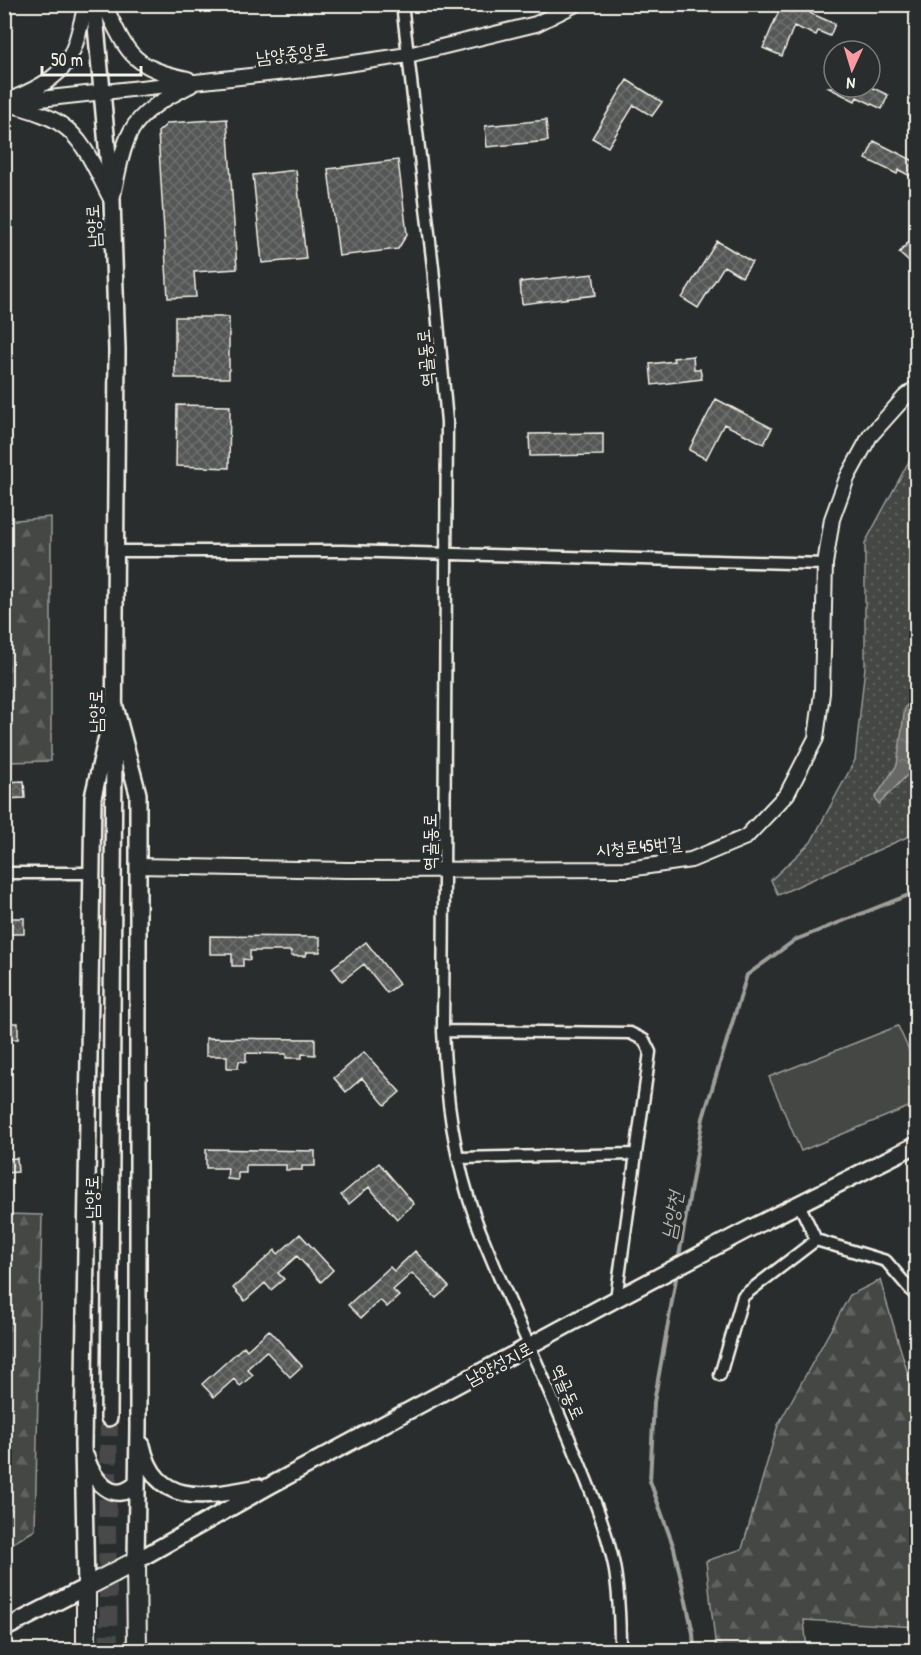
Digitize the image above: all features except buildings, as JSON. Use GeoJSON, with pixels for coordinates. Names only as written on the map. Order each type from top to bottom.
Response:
{"type":"FeatureCollection","features":[{"type":"Feature","properties":{"kind":"main road","name":"남양로"},"geometry":{"type":"LineString","coordinates":[[94,4],[112,200],[117,350],[109,1418]]}},
{"type":"Feature","properties":{"kind":"main road"},"geometry":{"type":"LineString","coordinates":[[114,704],[138,794],[137,1650]]}},
{"type":"Feature","properties":{"kind":"main road"},"geometry":{"type":"LineString","coordinates":[[86,1650],[83,1445],[93,797],[114,704]]}},
{"type":"Feature","properties":{"kind":"main road","name":"남양성지로"},"geometry":{"type":"LineString","coordinates":[[86,1587],[616,1299],[916,1145]]}},
{"type":"Feature","properties":{"kind":"main road"},"geometry":{"type":"LineString","coordinates":[[138,1427],[144,1455],[150,1468],[168,1487],[179,1492],[195,1496],[213,1496],[271,1485]]}},
{"type":"Feature","properties":{"kind":"main road"},"geometry":{"type":"LineString","coordinates":[[83,1445],[89,1467],[102,1485],[113,1492],[121,1493],[129,1491],[136,1484]]}},
{"type":"Feature","properties":{"kind":"main road"},"geometry":{"type":"LineString","coordinates":[[4,1629],[86,1587]]}},
{"type":"Feature","properties":{"kind":"street"},"geometry":{"type":"LineString","coordinates":[[5,103],[40,87],[63,70],[73,51],[86,4]]}},
{"type":"Feature","properties":{"kind":"street"},"geometry":{"type":"LineString","coordinates":[[104,4],[130,54],[139,62],[168,75],[199,81]]}},
{"type":"Feature","properties":{"kind":"street","name":"역골동로"},"geometry":{"type":"LineString","coordinates":[[402,4],[433,267],[447,422],[446,870],[443,1031],[448,1111],[458,1158],[477,1222],[531,1346],[603,1523],[617,1585],[620,1650]]}},
{"type":"Feature","properties":{"kind":"street","name":"남양중앙로"},"geometry":{"type":"LineString","coordinates":[[5,103],[313,69],[408,55],[536,24],[576,4]]}},
{"type":"Feature","properties":{"kind":"street"},"geometry":{"type":"LineString","coordinates":[[112,200],[126,144],[132,130],[148,112],[199,81]]}},
{"type":"Feature","properties":{"kind":"street"},"geometry":{"type":"LineString","coordinates":[[5,103],[48,116],[64,126],[86,153],[112,200]]}},
{"type":"Feature","properties":{"kind":"street","name":"시청로45번길"},"geometry":{"type":"LineString","coordinates":[[138,866],[446,870],[628,869],[691,860],[746,837],[787,794],[816,738],[822,693],[825,564],[832,519],[847,478],[870,436],[916,388]]}},
{"type":"Feature","properties":{"kind":"street"},"geometry":{"type":"LineString","coordinates":[[115,551],[249,550],[825,564]]}},
{"type":"Feature","properties":{"kind":"street"},"geometry":{"type":"LineString","coordinates":[[4,873],[92,873]]}},
{"type":"Feature","properties":{"kind":"street"},"geometry":{"type":"LineString","coordinates":[[443,1031],[630,1034],[644,1040],[650,1052],[616,1299]]}},
{"type":"Feature","properties":{"kind":"street"},"geometry":{"type":"LineString","coordinates":[[458,1158],[636,1154]]}},
{"type":"Feature","properties":{"kind":"street"},"geometry":{"type":"LineString","coordinates":[[799,1204],[816,1240],[886,1261],[916,1296]]}},
{"type":"Feature","properties":{"kind":"street"},"geometry":{"type":"LineString","coordinates":[[720,1376],[743,1296],[816,1240]]}},
{"type":"Feature","properties":{"kind":"green space"},"geometry":{"type":"Polygon","coordinates":[[[916,448],[916,833],[778,895],[771,880],[811,842],[855,760],[865,667],[865,543],[916,448]]]}},
{"type":"Feature","properties":{"kind":"green space"},"geometry":{"type":"Polygon","coordinates":[[[51,517],[51,761],[5,762],[5,521],[51,517]]]}},
{"type":"Feature","properties":{"kind":"green space"},"geometry":{"type":"Polygon","coordinates":[[[898,1026],[916,1066],[916,1104],[801,1151],[769,1077],[898,1026]]]}},
{"type":"Feature","properties":{"kind":"green space"},"geometry":{"type":"Polygon","coordinates":[[[5,1214],[42,1215],[35,1530],[5,1548],[5,1214]]]}},
{"type":"Feature","properties":{"kind":"green space"},"geometry":{"type":"Polygon","coordinates":[[[880,1280],[916,1401],[909,1473],[916,1481],[916,1627],[804,1620],[807,1650],[716,1650],[706,1561],[742,1549],[778,1425],[850,1295],[880,1280]]]}},
{"type":"Feature","properties":{"kind":"water"},"geometry":{"type":"Polygon","coordinates":[[[916,698],[916,766],[879,804],[875,798],[897,765],[905,707],[916,698]]]}},
{"type":"Feature","properties":{"kind":"waterway","name":"남양천"},"geometry":{"type":"LineString","coordinates":[[678,1262],[703,1118],[747,975],[795,940],[916,892]]}},
{"type":"Feature","properties":{"kind":"waterway","name":"남양천"},"geometry":{"type":"LineString","coordinates":[[677,1273],[654,1402],[650,1481],[674,1548],[693,1633],[694,1650]]}},
{"type":"Feature","properties":{"kind":"tunnel"},"geometry":{"type":"LineString","coordinates":[[109,1418],[107,1529],[109,1650]]}}]}
